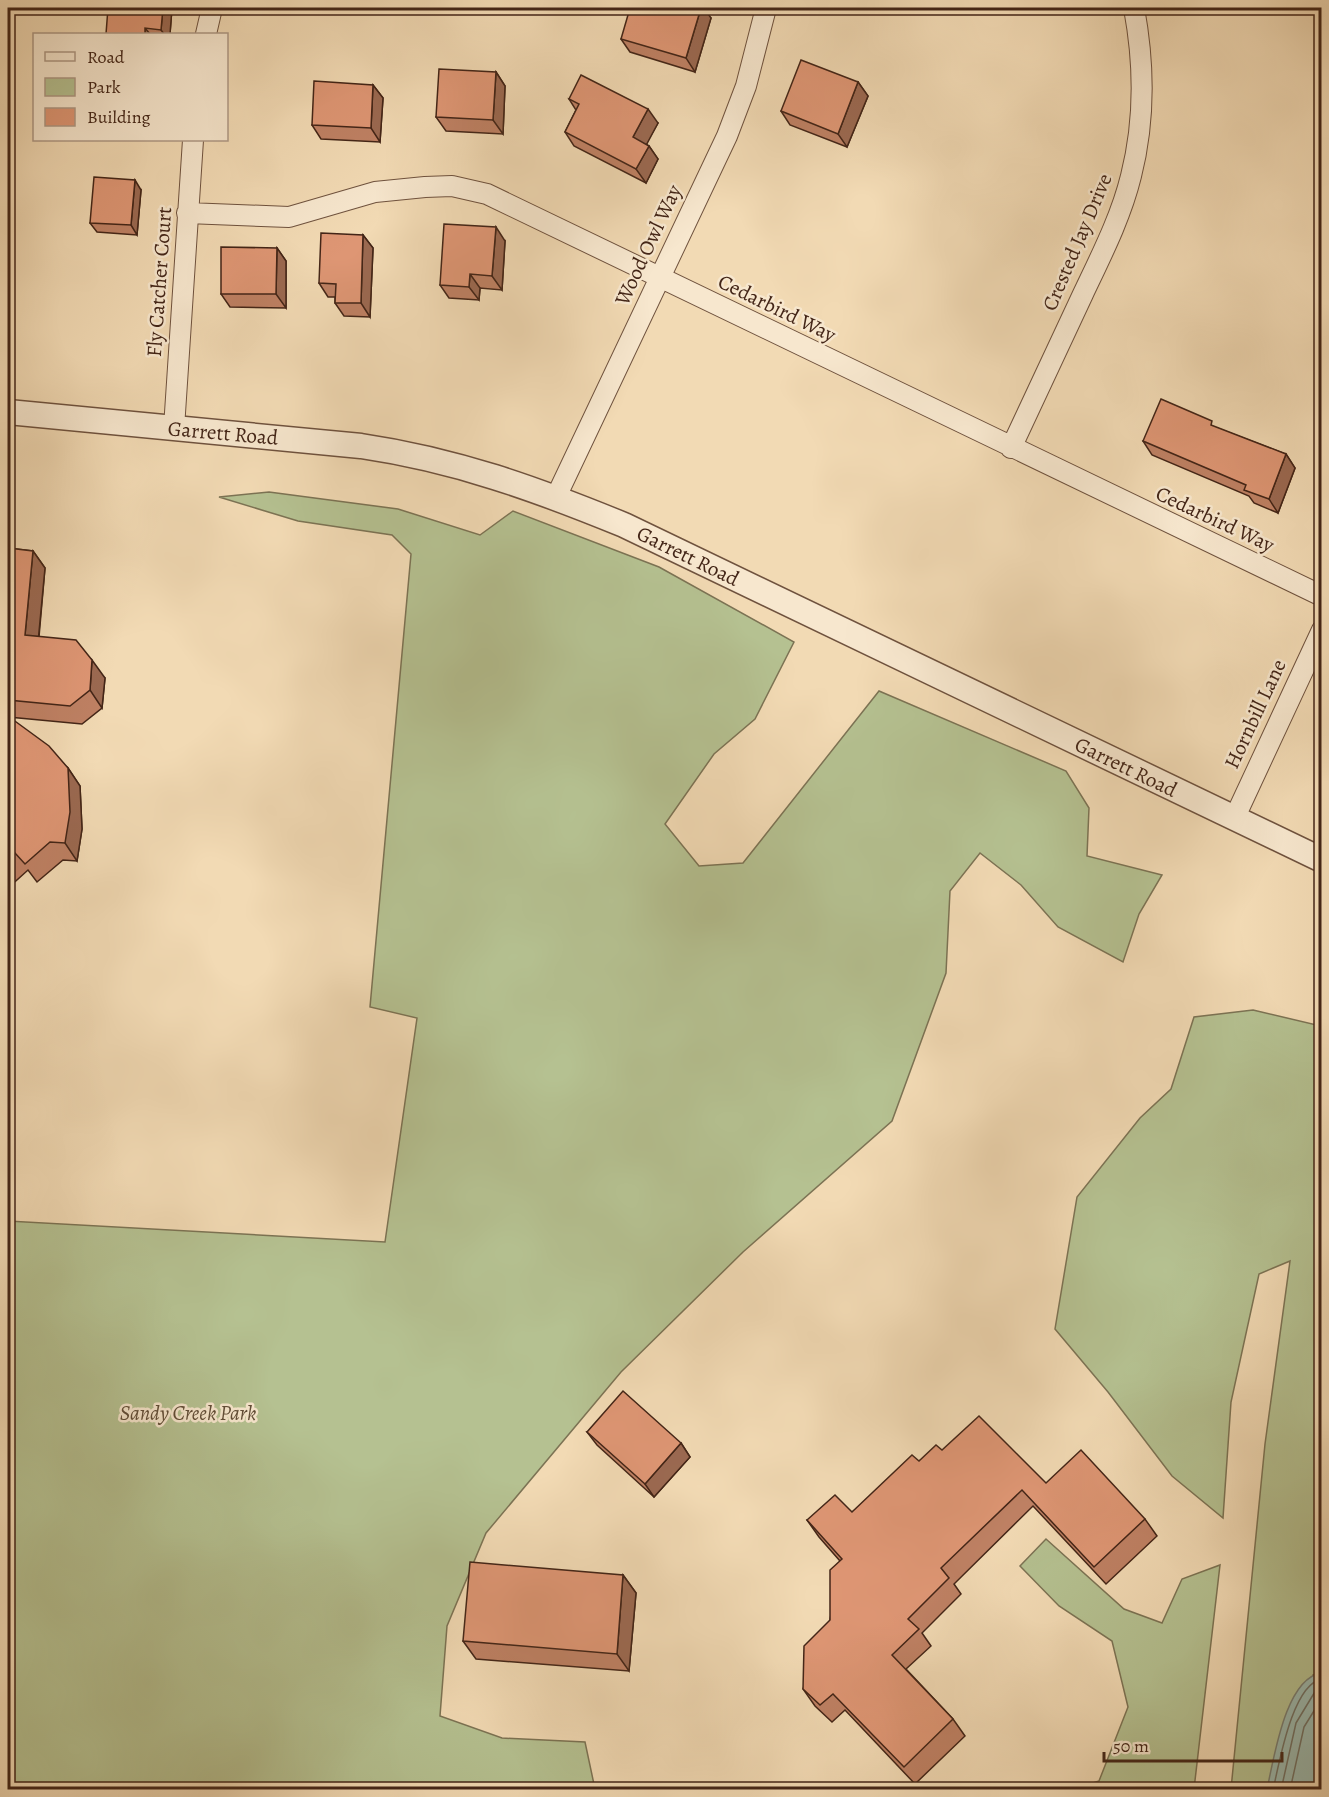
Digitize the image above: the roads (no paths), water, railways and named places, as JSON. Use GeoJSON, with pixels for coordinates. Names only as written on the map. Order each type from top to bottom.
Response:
{"type":"FeatureCollection","features":[{"type":"Feature","properties":{"kind":"street"},"geometry":{"type":"LineString","coordinates":[[206,33],[212,8]]}},
{"type":"Feature","properties":{"kind":"street","name":"Wood Owl Way"},"geometry":{"type":"LineString","coordinates":[[556,497],[738,106],[746,86],[766,8]]}},
{"type":"Feature","properties":{"kind":"street","name":"Crested Jay Drive"},"geometry":{"type":"LineString","coordinates":[[1011,448],[1106,245],[1131,176],[1138,129],[1142,76],[1141,46],[1134,8]]}},
{"type":"Feature","properties":{"kind":"street","name":"Fly Catcher Court"},"geometry":{"type":"LineString","coordinates":[[174,428],[193,141]]}},
{"type":"Feature","properties":{"kind":"street","name":"Cedarbird Way"},"geometry":{"type":"LineString","coordinates":[[187,213],[289,217],[375,192],[452,186],[487,194],[1322,596]]}},
{"type":"Feature","properties":{"kind":"street","name":"Garrett Road"},"geometry":{"type":"LineString","coordinates":[[8,412],[361,446],[418,454],[470,468],[556,497],[624,525],[1322,860]]}},
{"type":"Feature","properties":{"kind":"street","name":"Hornbill Lane"},"geometry":{"type":"LineString","coordinates":[[1234,819],[1322,630]]}},
{"type":"Feature","properties":{"kind":"water"},"geometry":{"type":"Polygon","coordinates":[[[1321,1673],[1321,1789],[1267,1789],[1283,1722],[1290,1704],[1298,1689],[1309,1678],[1321,1673]]]}},
{"type":"Feature","properties":{"kind":"park label","name":"Sandy Creek Park"},"geometry":{"type":"Point","coordinates":[188,1413]}}]}
